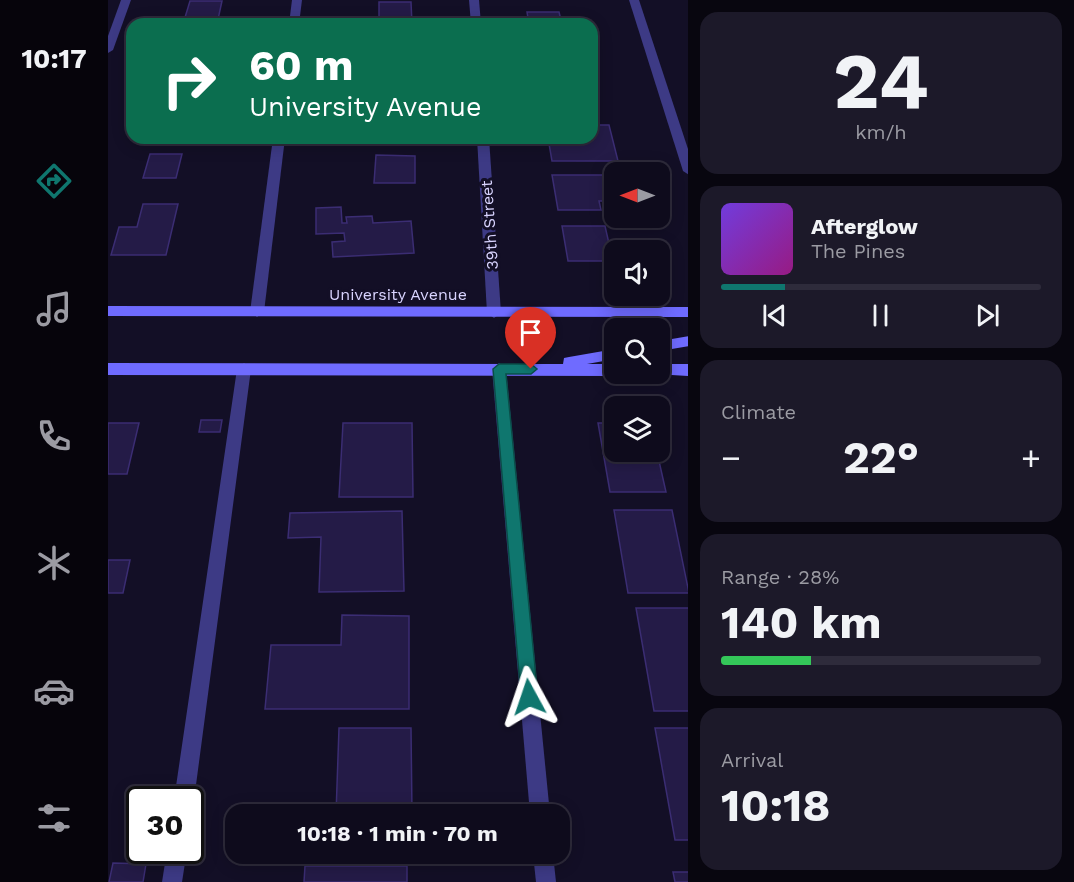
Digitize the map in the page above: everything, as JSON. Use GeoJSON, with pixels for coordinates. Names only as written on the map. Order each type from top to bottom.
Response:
{"type":"FeatureCollection","features":[{"type":"Feature","properties":{"kind":"main road","name":"University Avenue"},"geometry":{"type":"LineString","coordinates":[[108,311],[688,312]]}},
{"type":"Feature","properties":{"kind":"main road"},"geometry":{"type":"LineString","coordinates":[[670,344],[688,341]]}},
{"type":"Feature","properties":{"kind":"main road"},"geometry":{"type":"LineString","coordinates":[[531,369],[604,356]]}},
{"type":"Feature","properties":{"kind":"main road"},"geometry":{"type":"LineString","coordinates":[[108,369],[604,370]]}},
{"type":"Feature","properties":{"kind":"main road"},"geometry":{"type":"LineString","coordinates":[[670,370],[688,370]]}},
{"type":"Feature","properties":{"kind":"street"},"geometry":{"type":"LineString","coordinates":[[108,50],[126,0]]}},
{"type":"Feature","properties":{"kind":"street"},"geometry":{"type":"LineString","coordinates":[[295,18],[297,0]]}},
{"type":"Feature","properties":{"kind":"street"},"geometry":{"type":"LineString","coordinates":[[474,0],[476,18]]}},
{"type":"Feature","properties":{"kind":"street"},"geometry":{"type":"LineString","coordinates":[[634,0],[688,171]]}},
{"type":"Feature","properties":{"kind":"street"},"geometry":{"type":"LineString","coordinates":[[257,312],[278,144]]}},
{"type":"Feature","properties":{"kind":"street","name":"39th Street"},"geometry":{"type":"LineString","coordinates":[[483,144],[494,313]]}},
{"type":"Feature","properties":{"kind":"street"},"geometry":{"type":"LineString","coordinates":[[186,786],[244,369]]}},
{"type":"Feature","properties":{"kind":"street"},"geometry":{"type":"LineString","coordinates":[[499,369],[539,804]]}},
{"type":"Feature","properties":{"kind":"street"},"geometry":{"type":"LineString","coordinates":[[172,882],[175,864]]}},
{"type":"Feature","properties":{"kind":"street"},"geometry":{"type":"LineString","coordinates":[[544,864],[546,882]]}},
{"type":"Feature","properties":{"kind":"building"},"geometry":{"type":"Polygon","coordinates":[[[190,1],[222,1],[218,18],[185,18],[190,1]]]}},
{"type":"Feature","properties":{"kind":"building"},"geometry":{"type":"Polygon","coordinates":[[[379,2],[411,2],[412,18],[379,18],[379,2]]]}},
{"type":"Feature","properties":{"kind":"building"},"geometry":{"type":"Polygon","coordinates":[[[527,12],[559,12],[560,18],[528,18],[527,12]]]}},
{"type":"Feature","properties":{"kind":"building"},"geometry":{"type":"Polygon","coordinates":[[[598,125],[609,125],[618,161],[552,161],[549,144],[598,144],[598,125]]]}},
{"type":"Feature","properties":{"kind":"building"},"geometry":{"type":"Polygon","coordinates":[[[150,154],[182,154],[176,178],[143,178],[150,154]]]}},
{"type":"Feature","properties":{"kind":"building"},"geometry":{"type":"Polygon","coordinates":[[[376,155],[415,156],[415,183],[374,183],[376,155]]]}},
{"type":"Feature","properties":{"kind":"building"},"geometry":{"type":"Polygon","coordinates":[[[552,175],[604,175],[604,201],[599,201],[601,210],[558,210],[552,175]]]}},
{"type":"Feature","properties":{"kind":"building"},"geometry":{"type":"Polygon","coordinates":[[[143,204],[178,204],[166,255],[111,255],[119,227],[137,227],[143,204]]]}},
{"type":"Feature","properties":{"kind":"building"},"geometry":{"type":"Polygon","coordinates":[[[341,207],[342,223],[347,223],[346,217],[372,216],[373,223],[411,221],[414,253],[333,257],[332,242],[345,241],[344,233],[316,234],[316,208],[341,207]]]}},
{"type":"Feature","properties":{"kind":"building"},"geometry":{"type":"Polygon","coordinates":[[[562,226],[604,226],[608,240],[604,240],[604,261],[568,261],[562,226]]]}},
{"type":"Feature","properties":{"kind":"building"},"geometry":{"type":"Polygon","coordinates":[[[201,420],[222,420],[220,432],[199,432],[201,420]]]}},
{"type":"Feature","properties":{"kind":"building"},"geometry":{"type":"Polygon","coordinates":[[[108,423],[139,423],[127,474],[108,474],[108,423]]]}},
{"type":"Feature","properties":{"kind":"building"},"geometry":{"type":"Polygon","coordinates":[[[343,423],[412,423],[413,497],[339,497],[343,423]]]}},
{"type":"Feature","properties":{"kind":"building"},"geometry":{"type":"Polygon","coordinates":[[[598,423],[604,423],[604,458],[598,423]]]}},
{"type":"Feature","properties":{"kind":"building"},"geometry":{"type":"Polygon","coordinates":[[[605,462],[659,462],[666,492],[610,492],[605,462]]]}},
{"type":"Feature","properties":{"kind":"building"},"geometry":{"type":"Polygon","coordinates":[[[614,510],[672,510],[688,593],[628,593],[614,510]]]}},
{"type":"Feature","properties":{"kind":"building"},"geometry":{"type":"Polygon","coordinates":[[[402,511],[404,591],[319,592],[321,537],[288,538],[290,513],[402,511]]]}},
{"type":"Feature","properties":{"kind":"building"},"geometry":{"type":"Polygon","coordinates":[[[108,560],[130,560],[123,593],[108,593],[108,560]]]}},
{"type":"Feature","properties":{"kind":"building"},"geometry":{"type":"Polygon","coordinates":[[[636,608],[688,608],[688,711],[654,711],[636,608]]]}},
{"type":"Feature","properties":{"kind":"building"},"geometry":{"type":"Polygon","coordinates":[[[342,615],[409,616],[409,709],[265,709],[271,645],[341,645],[342,615]]]}},
{"type":"Feature","properties":{"kind":"building"},"geometry":{"type":"Polygon","coordinates":[[[339,728],[411,728],[412,804],[336,804],[339,728]]]}},
{"type":"Feature","properties":{"kind":"building"},"geometry":{"type":"Polygon","coordinates":[[[655,728],[688,728],[688,840],[675,840],[655,728]]]}},
{"type":"Feature","properties":{"kind":"building"},"geometry":{"type":"Polygon","coordinates":[[[113,863],[146,864],[143,882],[109,882],[113,863]]]}},
{"type":"Feature","properties":{"kind":"building"},"geometry":{"type":"Polygon","coordinates":[[[305,866],[407,866],[407,882],[304,882],[305,866]]]}},
{"type":"Feature","properties":{"kind":"building"},"geometry":{"type":"Polygon","coordinates":[[[673,872],[688,872],[688,882],[675,882],[673,872]]]}},
{"type":"Feature","properties":{"kind":"route"},"geometry":{"type":"LineString","coordinates":[[529,697],[499,369],[531,369]]}}]}
